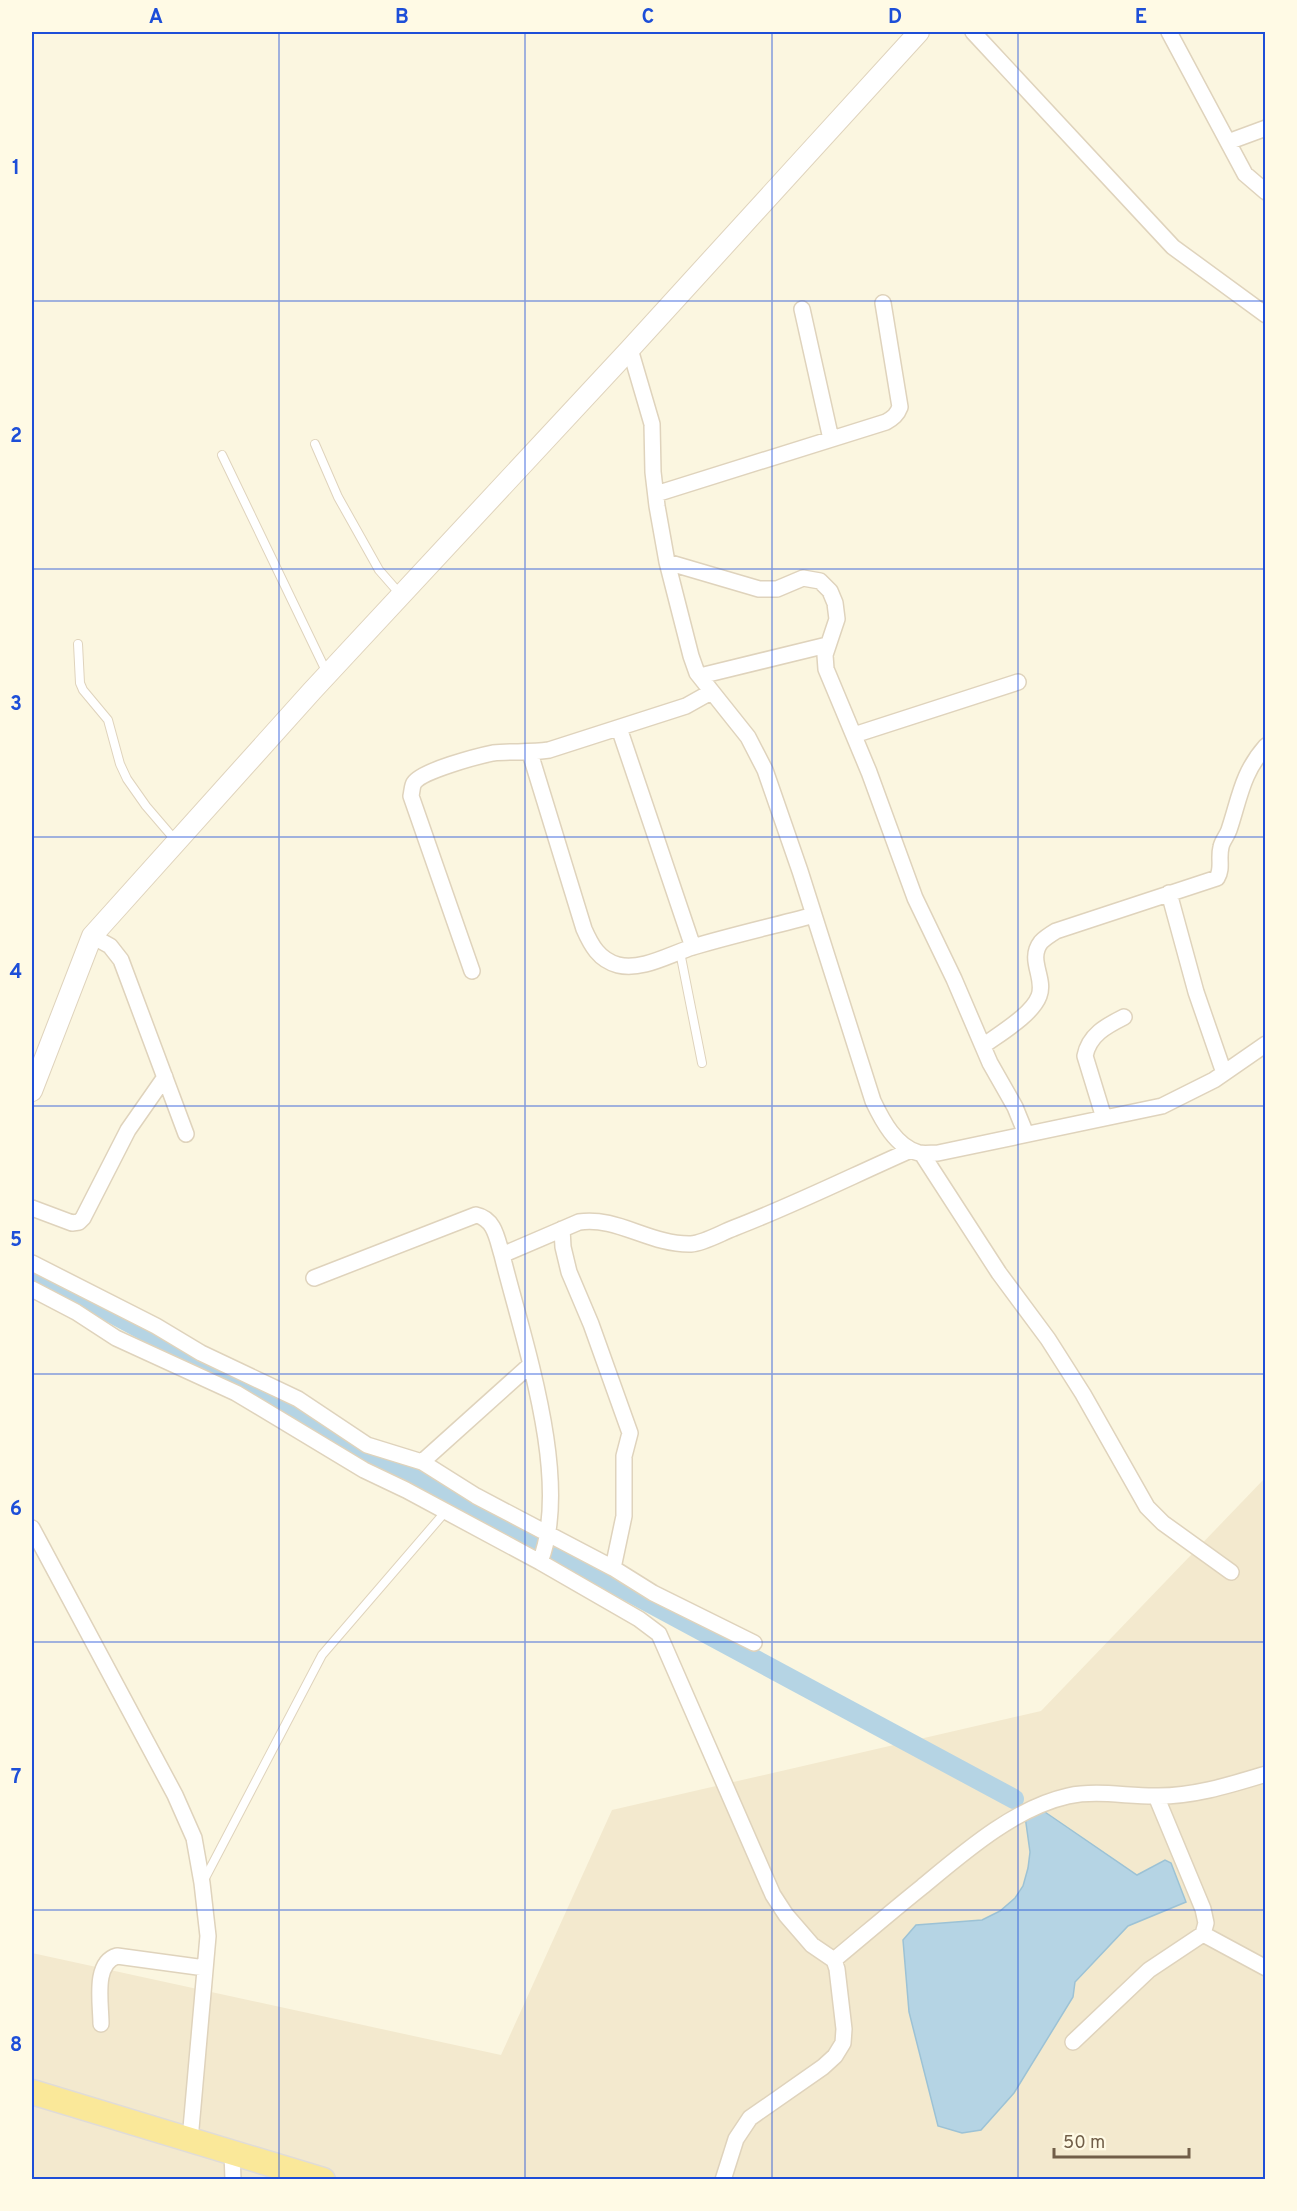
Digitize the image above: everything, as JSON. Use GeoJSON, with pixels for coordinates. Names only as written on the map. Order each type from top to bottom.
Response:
{"type":"FeatureCollection","features":[{"type":"Feature","properties":{"kind":"main road"},"geometry":{"type":"LineString","coordinates":[[32,2092],[323,2180]]}},
{"type":"Feature","properties":{"kind":"street"},"geometry":{"type":"LineString","coordinates":[[32,1091],[92,936],[327,675],[630,349],[919,32]]}},
{"type":"Feature","properties":{"kind":"street"},"geometry":{"type":"LineString","coordinates":[[973,32],[1173,247],[1266,315]]}},
{"type":"Feature","properties":{"kind":"street"},"geometry":{"type":"LineString","coordinates":[[1171,32],[1245,174],[1266,192]]}},
{"type":"Feature","properties":{"kind":"street"},"geometry":{"type":"LineString","coordinates":[[1228,142],[1266,128]]}},
{"type":"Feature","properties":{"kind":"street"},"geometry":{"type":"LineString","coordinates":[[656,494],[886,422],[898,414],[900,407],[883,303]]}},
{"type":"Feature","properties":{"kind":"street"},"geometry":{"type":"LineString","coordinates":[[802,309],[831,440]]}},
{"type":"Feature","properties":{"kind":"street"},"geometry":{"type":"LineString","coordinates":[[630,349],[652,424],[656,494],[667,562],[691,656],[700,676],[711,692],[748,737],[765,770],[873,1101],[890,1131],[917,1152],[1066,1367],[1147,1507],[1163,1523],[1231,1572]]}},
{"type":"Feature","properties":{"kind":"street"},"geometry":{"type":"LineString","coordinates":[[667,562],[759,589],[777,589],[803,578],[820,581],[830,591],[835,603],[837,619],[827,645],[826,669],[869,772],[915,898],[954,979],[998,1080],[1015,1107],[1026,1134]]}},
{"type":"Feature","properties":{"kind":"street"},"geometry":{"type":"LineString","coordinates":[[700,676],[827,645]]}},
{"type":"Feature","properties":{"kind":"street"},"geometry":{"type":"LineString","coordinates":[[854,735],[1018,682]]}},
{"type":"Feature","properties":{"kind":"street"},"geometry":{"type":"LineString","coordinates":[[472,971],[411,796],[414,782],[425,774],[490,754],[549,750],[686,706],[711,692]]}},
{"type":"Feature","properties":{"kind":"street"},"geometry":{"type":"LineString","coordinates":[[620,728],[687,949]]}},
{"type":"Feature","properties":{"kind":"street"},"geometry":{"type":"LineString","coordinates":[[983,1046],[1027,1013],[1040,995],[1041,984],[1035,954],[1041,942],[1056,931],[1217,879],[1221,870],[1219,855],[1221,844],[1228,832],[1244,777],[1252,761],[1266,746]]}},
{"type":"Feature","properties":{"kind":"street"},"geometry":{"type":"LineString","coordinates":[[530,753],[584,929],[592,948],[604,958],[618,965],[652,962],[687,949],[814,915]]}},
{"type":"Feature","properties":{"kind":"street"},"geometry":{"type":"LineString","coordinates":[[1169,893],[1196,992],[1224,1072]]}},
{"type":"Feature","properties":{"kind":"street"},"geometry":{"type":"LineString","coordinates":[[92,936],[110,946],[121,960],[186,1134]]}},
{"type":"Feature","properties":{"kind":"street"},"geometry":{"type":"LineString","coordinates":[[1104,1118],[1085,1056],[1087,1046],[1102,1028],[1124,1017]]}},
{"type":"Feature","properties":{"kind":"street"},"geometry":{"type":"LineString","coordinates":[[502,1255],[579,1222],[591,1220],[606,1222],[644,1236],[676,1243],[694,1244],[917,1152],[938,1153],[1161,1106],[1193,1092],[1266,1044]]}},
{"type":"Feature","properties":{"kind":"street"},"geometry":{"type":"LineString","coordinates":[[32,1208],[72,1223],[79,1222],[128,1130],[165,1077]]}},
{"type":"Feature","properties":{"kind":"street"},"geometry":{"type":"LineString","coordinates":[[314,1278],[476,1215],[488,1220],[494,1228],[502,1255],[544,1426],[550,1473],[544,1547]]}},
{"type":"Feature","properties":{"kind":"street"},"geometry":{"type":"LineString","coordinates":[[562,1229],[569,1272],[591,1324],[630,1433],[624,1456],[624,1516],[613,1568]]}},
{"type":"Feature","properties":{"kind":"street"},"geometry":{"type":"LineString","coordinates":[[32,1263],[156,1326],[201,1353],[298,1399],[367,1444],[422,1462],[476,1496],[659,1634],[773,1895],[786,1915],[812,1945],[834,1960],[837,1969],[844,2029],[843,2043],[835,2056],[823,2067],[750,2118],[736,2139],[723,2180]]}},
{"type":"Feature","properties":{"kind":"street"},"geometry":{"type":"LineString","coordinates":[[32,1289],[76,1311],[116,1338],[236,1393],[364,1470],[446,1511],[544,1547],[613,1568],[653,1593],[754,1643]]}},
{"type":"Feature","properties":{"kind":"street"},"geometry":{"type":"LineString","coordinates":[[422,1462],[530,1365]]}},
{"type":"Feature","properties":{"kind":"street"},"geometry":{"type":"LineString","coordinates":[[32,1528],[175,1795],[194,1838],[208,1936],[190,2140]]}},
{"type":"Feature","properties":{"kind":"street"},"geometry":{"type":"LineString","coordinates":[[834,1960],[963,1854],[1020,1816],[1048,1802],[1086,1792],[1156,1796],[1182,1794],[1227,1786],[1266,1774]]}},
{"type":"Feature","properties":{"kind":"street"},"geometry":{"type":"LineString","coordinates":[[1073,2042],[1149,1970],[1203,1934],[1206,1923],[1203,1909],[1156,1796]]}},
{"type":"Feature","properties":{"kind":"street"},"geometry":{"type":"LineString","coordinates":[[1203,1934],[1266,1968]]}},
{"type":"Feature","properties":{"kind":"street"},"geometry":{"type":"LineString","coordinates":[[101,2024],[101,1970],[111,1958],[117,1956],[205,1968]]}},
{"type":"Feature","properties":{"kind":"street"},"geometry":{"type":"LineString","coordinates":[[232,2152],[234,2180]]}},
{"type":"Feature","properties":{"kind":"lane"},"geometry":{"type":"LineString","coordinates":[[315,444],[338,497],[379,570],[401,595]]}},
{"type":"Feature","properties":{"kind":"lane"},"geometry":{"type":"LineString","coordinates":[[222,455],[327,675]]}},
{"type":"Feature","properties":{"kind":"lane"},"geometry":{"type":"LineString","coordinates":[[78,644],[80,683],[83,690],[108,720],[120,764],[132,787],[177,842]]}},
{"type":"Feature","properties":{"kind":"lane"},"geometry":{"type":"LineString","coordinates":[[687,949],[702,1063]]}},
{"type":"Feature","properties":{"kind":"lane"},"geometry":{"type":"LineString","coordinates":[[202,1884],[322,1655],[446,1511]]}},
{"type":"Feature","properties":{"kind":"shaded area"},"geometry":{"type":"Polygon","coordinates":[[[1265,1478],[1265,2179],[32,2180],[32,1953],[501,2055],[612,1810],[1041,1711],[1265,1478]]]}},
{"type":"Feature","properties":{"kind":"water"},"geometry":{"type":"Polygon","coordinates":[[[1042,1810],[1137,1875],[1165,1860],[1171,1863],[1186,1902],[1128,1926],[1075,1982],[1073,1997],[1014,2093],[981,2130],[962,2133],[938,2126],[909,2012],[903,1940],[916,1925],[982,1920],[1000,1911],[1015,1898],[1023,1886],[1030,1852],[1025,1816],[1042,1810]]]}},
{"type":"Feature","properties":{"kind":"waterway"},"geometry":{"type":"LineString","coordinates":[[39,1274],[1014,1799]]}}]}
